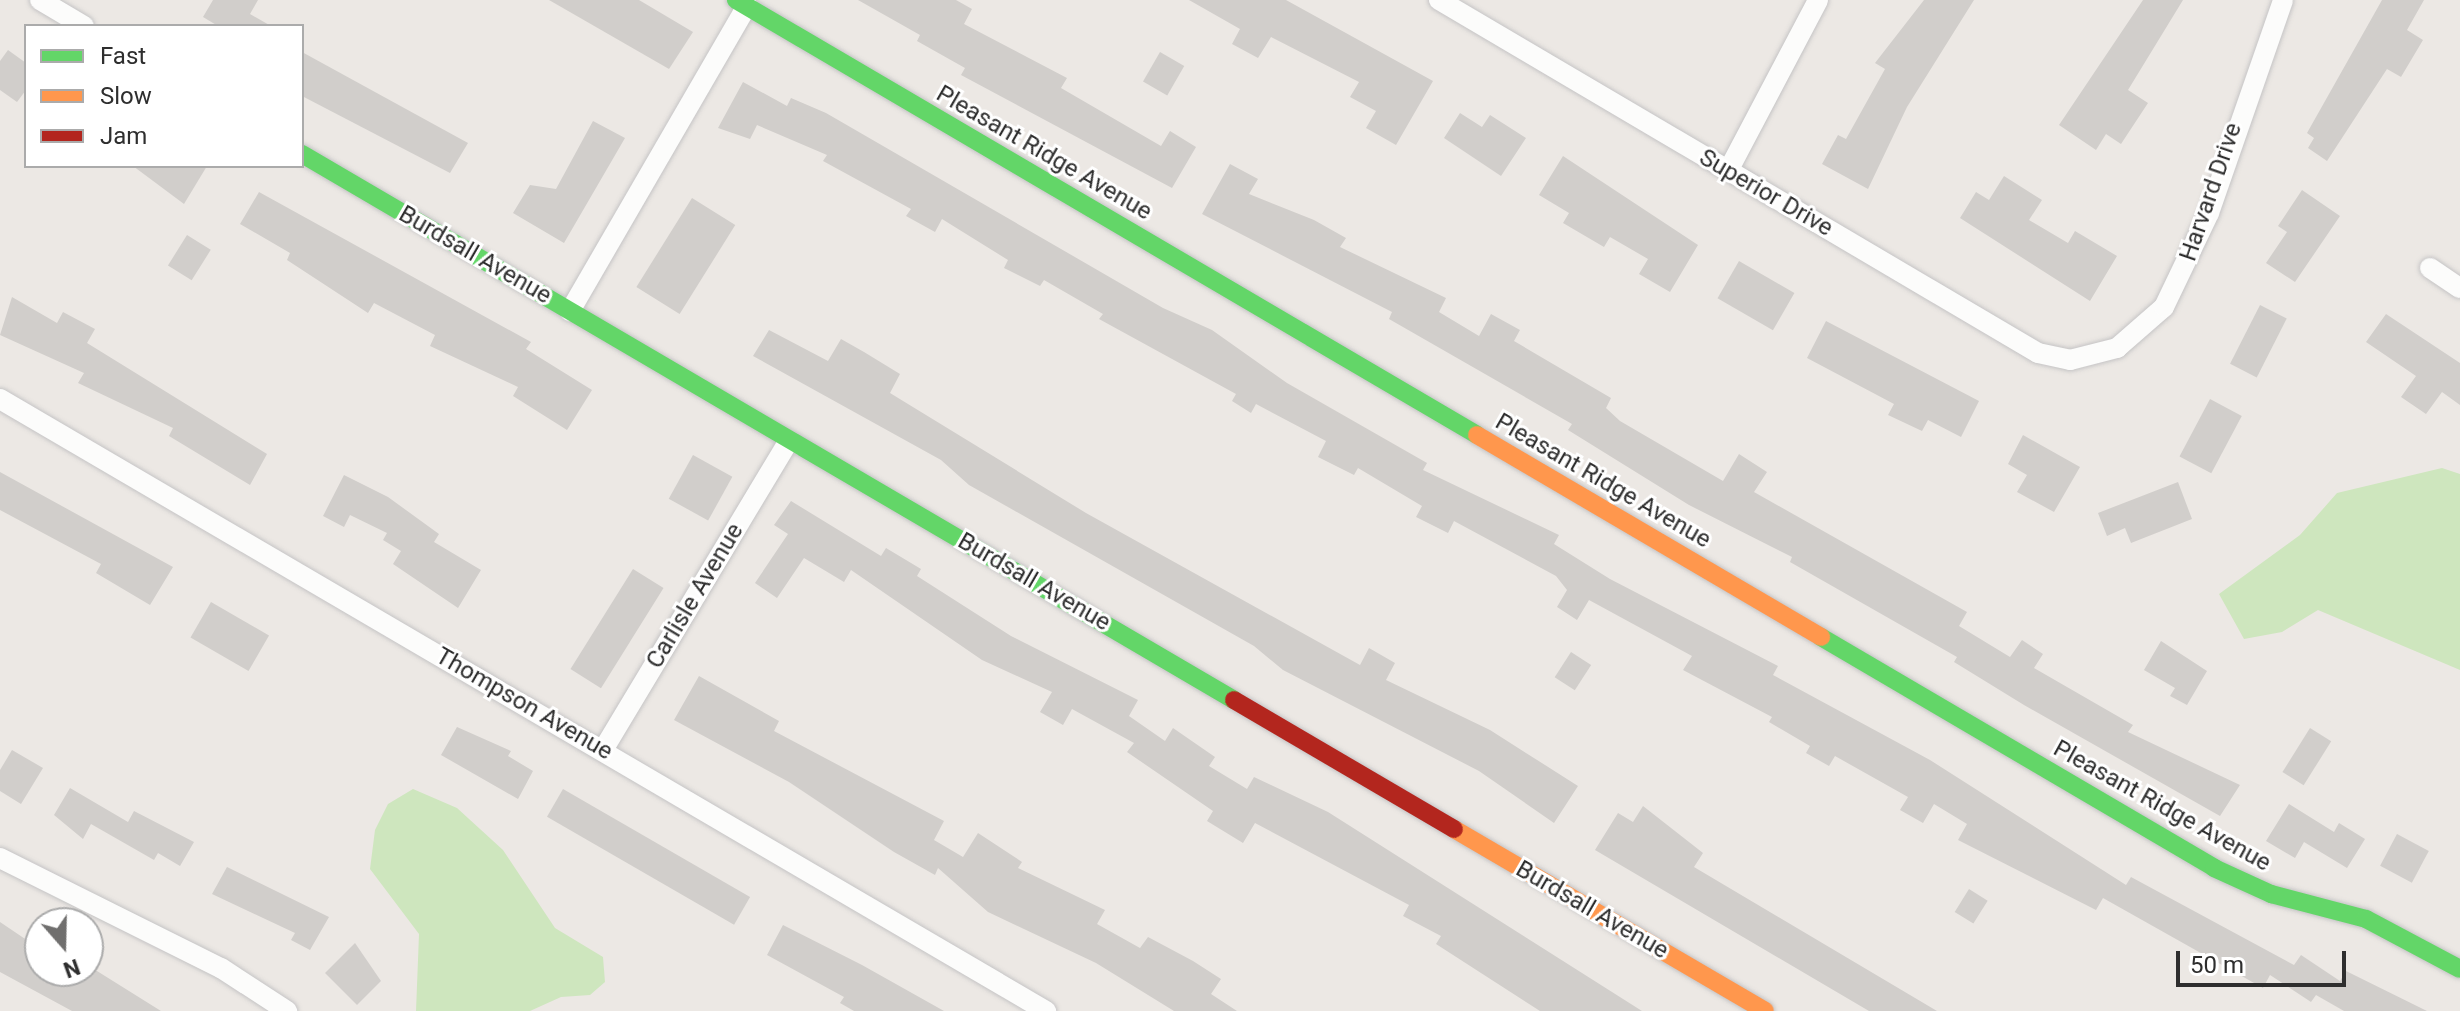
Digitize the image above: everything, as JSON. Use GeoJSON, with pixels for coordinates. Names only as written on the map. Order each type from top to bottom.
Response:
{"type":"FeatureCollection","features":[{"type":"Feature","properties":{"kind":"street"},"geometry":{"type":"LineString","coordinates":[[40,0],[81,24]]}},
{"type":"Feature","properties":{"kind":"street","name":"Superior Drive"},"geometry":{"type":"LineString","coordinates":[[1439,0],[2038,353],[2070,360],[2100,354]]}},
{"type":"Feature","properties":{"kind":"street"},"geometry":{"type":"LineString","coordinates":[[1728,171],[1818,0]]}},
{"type":"Feature","properties":{"kind":"street","name":"Harvard Drive"},"geometry":{"type":"LineString","coordinates":[[2100,354],[2137,336],[2190,260],[2283,0]]}},
{"type":"Feature","properties":{"kind":"street"},"geometry":{"type":"LineString","coordinates":[[570,311],[741,3]]}},
{"type":"Feature","properties":{"kind":"street","name":"Pleasant Ridge Avenue"},"geometry":{"type":"LineString","coordinates":[[741,3],[2214,868],[2271,894],[2366,919],[2460,969]]}},
{"type":"Feature","properties":{"kind":"street","name":"Burdsall Avenue"},"geometry":{"type":"LineString","coordinates":[[304,155],[788,442],[1765,1011]]}},
{"type":"Feature","properties":{"kind":"street"},"geometry":{"type":"LineString","coordinates":[[2430,268],[2460,288]]}},
{"type":"Feature","properties":{"kind":"street","name":"Thompson Avenue"},"geometry":{"type":"LineString","coordinates":[[0,399],[1046,1011]]}},
{"type":"Feature","properties":{"kind":"street","name":"Carlisle Avenue"},"geometry":{"type":"LineString","coordinates":[[603,750],[788,442]]}},
{"type":"Feature","properties":{"kind":"street"},"geometry":{"type":"LineString","coordinates":[[0,858],[221,968],[287,1011]]}},
{"type":"Feature","properties":{"kind":"green space"},"geometry":{"type":"Polygon","coordinates":[[[2442,468],[2460,474],[2460,670],[2318,610],[2282,632],[2244,639],[2219,594],[2300,535],[2337,493],[2442,468]]]}},
{"type":"Feature","properties":{"kind":"green space"},"geometry":{"type":"Polygon","coordinates":[[[413,789],[457,808],[503,850],[555,928],[603,957],[605,982],[590,995],[561,997],[530,1011],[416,1011],[419,934],[370,869],[375,830],[388,804],[413,789]]]}},
{"type":"Feature","properties":{"kind":"building"},"geometry":{"type":"Polygon","coordinates":[[[213,0],[258,0],[250,14],[268,24],[215,24],[203,17],[213,0]]]}},
{"type":"Feature","properties":{"kind":"building"},"geometry":{"type":"Polygon","coordinates":[[[549,0],[639,0],[693,32],[669,69],[549,0]]]}},
{"type":"Feature","properties":{"kind":"building"},"geometry":{"type":"Polygon","coordinates":[[[858,0],[956,0],[972,9],[964,24],[1067,78],[1061,88],[1161,146],[1170,131],[1196,147],[1172,188],[961,75],[965,68],[917,41],[920,35],[858,0]]]}},
{"type":"Feature","properties":{"kind":"building"},"geometry":{"type":"Polygon","coordinates":[[[1189,0],[1286,0],[1433,81],[1396,145],[1366,128],[1376,111],[1350,97],[1359,82],[1271,37],[1258,58],[1232,44],[1240,29],[1189,0]]]}},
{"type":"Feature","properties":{"kind":"building"},"geometry":{"type":"Polygon","coordinates":[[[1924,0],[1974,0],[1907,107],[1868,189],[1822,164],[1838,135],[1846,139],[1885,69],[1875,63],[1924,0]]]}},
{"type":"Feature","properties":{"kind":"building"},"geometry":{"type":"Polygon","coordinates":[[[2143,0],[2183,0],[2128,90],[2148,103],[2121,144],[2106,134],[2096,150],[2059,125],[2143,0]]]}},
{"type":"Feature","properties":{"kind":"building"},"geometry":{"type":"Polygon","coordinates":[[[2382,0],[2424,0],[2407,30],[2423,40],[2401,77],[2387,69],[2327,161],[2308,148],[2314,138],[2307,133],[2382,0]]]}},
{"type":"Feature","properties":{"kind":"building"},"geometry":{"type":"Polygon","coordinates":[[[8,50],[24,62],[24,93],[17,102],[0,90],[0,61],[8,50]]]}},
{"type":"Feature","properties":{"kind":"building"},"geometry":{"type":"Polygon","coordinates":[[[1160,52],[1184,66],[1167,95],[1143,81],[1160,52]]]}},
{"type":"Feature","properties":{"kind":"building"},"geometry":{"type":"Polygon","coordinates":[[[304,53],[468,143],[450,173],[304,97],[304,53]]]}},
{"type":"Feature","properties":{"kind":"building"},"geometry":{"type":"Polygon","coordinates":[[[743,82],[787,106],[791,98],[826,113],[1163,308],[1212,330],[1287,383],[1427,463],[1423,470],[1559,535],[1554,544],[1610,579],[1778,666],[1773,675],[1930,760],[2126,885],[2131,877],[2294,965],[2301,955],[2340,981],[2346,971],[2427,1011],[2344,1011],[2316,995],[2311,1002],[2270,975],[2263,988],[2103,898],[2096,910],[1958,840],[1967,824],[1934,804],[1923,823],[1900,810],[1908,797],[1835,756],[1829,766],[1806,753],[1810,746],[1769,722],[1772,717],[1683,670],[1692,656],[1589,600],[1577,620],[1557,607],[1567,590],[1556,576],[1454,521],[1448,533],[1416,517],[1422,506],[1358,468],[1354,475],[1318,457],[1326,441],[1256,404],[1251,413],[1232,401],[1236,394],[1099,319],[1103,314],[1044,280],[1040,286],[1004,268],[1008,260],[942,219],[935,232],[906,216],[911,209],[823,161],[827,155],[757,125],[750,139],[718,128],[743,82]]]}},
{"type":"Feature","properties":{"kind":"building"},"geometry":{"type":"Polygon","coordinates":[[[1460,113],[1482,127],[1490,115],[1526,138],[1501,176],[1444,138],[1460,113]]]}},
{"type":"Feature","properties":{"kind":"building"},"geometry":{"type":"Polygon","coordinates":[[[593,121],[625,138],[564,243],[513,213],[530,185],[556,189],[593,121]]]}},
{"type":"Feature","properties":{"kind":"building"},"geometry":{"type":"Polygon","coordinates":[[[1563,156],[1698,245],[1670,292],[1639,274],[1648,259],[1610,237],[1604,247],[1563,223],[1569,213],[1539,195],[1563,156]]]}},
{"type":"Feature","properties":{"kind":"building"},"geometry":{"type":"Polygon","coordinates":[[[1230,164],[1258,179],[1249,194],[1314,220],[1346,238],[1340,247],[1446,298],[1439,312],[1479,336],[1491,314],[1520,330],[1514,341],[1611,398],[1606,408],[1620,421],[1723,481],[1739,454],[1767,472],[1754,492],[1967,612],[1959,626],[2010,657],[2022,640],[2043,654],[2034,668],[2133,725],[2128,732],[2240,785],[2220,816],[2024,705],[1954,662],[1957,657],[1790,562],[1792,557],[1689,505],[1568,430],[1572,424],[1389,319],[1392,312],[1202,214],[1230,164]]]}},
{"type":"Feature","properties":{"kind":"building"},"geometry":{"type":"Polygon","coordinates":[[[136,168],[206,168],[184,204],[136,168]]]}},
{"type":"Feature","properties":{"kind":"building"},"geometry":{"type":"Polygon","coordinates":[[[2004,176],[2042,200],[2029,220],[2068,243],[2075,231],[2117,256],[2090,301],[1960,218],[1976,192],[1989,200],[2004,176]]]}},
{"type":"Feature","properties":{"kind":"building"},"geometry":{"type":"Polygon","coordinates":[[[2302,190],[2340,216],[2295,282],[2266,263],[2287,232],[2278,226],[2302,190]]]}},
{"type":"Feature","properties":{"kind":"building"},"geometry":{"type":"Polygon","coordinates":[[[259,192],[531,342],[526,349],[592,390],[567,430],[513,396],[518,387],[430,346],[435,335],[374,303],[368,313],[287,260],[290,253],[240,224],[259,192]]]}},
{"type":"Feature","properties":{"kind":"building"},"geometry":{"type":"Polygon","coordinates":[[[692,198],[735,225],[680,314],[636,287],[692,198]]]}},
{"type":"Feature","properties":{"kind":"building"},"geometry":{"type":"Polygon","coordinates":[[[187,235],[211,250],[192,280],[168,266],[187,235]]]}},
{"type":"Feature","properties":{"kind":"building"},"geometry":{"type":"Polygon","coordinates":[[[1739,261],[1794,293],[1773,330],[1718,298],[1739,261]]]}},
{"type":"Feature","properties":{"kind":"building"},"geometry":{"type":"Polygon","coordinates":[[[12,297],[57,323],[63,312],[95,329],[87,343],[267,454],[250,485],[169,436],[173,428],[78,383],[84,373],[0,335],[12,297]]]}},
{"type":"Feature","properties":{"kind":"building"},"geometry":{"type":"Polygon","coordinates":[[[2260,305],[2287,319],[2257,377],[2230,364],[2260,305]]]}},
{"type":"Feature","properties":{"kind":"building"},"geometry":{"type":"Polygon","coordinates":[[[2386,314],[2460,363],[2460,405],[2442,392],[2426,414],[2401,397],[2416,376],[2366,342],[2386,314]]]}},
{"type":"Feature","properties":{"kind":"building"},"geometry":{"type":"Polygon","coordinates":[[[1826,321],[1979,401],[1961,437],[1928,420],[1922,431],[1888,415],[1894,404],[1807,358],[1826,321]]]}},
{"type":"Feature","properties":{"kind":"building"},"geometry":{"type":"Polygon","coordinates":[[[769,330],[828,361],[841,339],[900,374],[890,393],[1086,513],[1360,665],[1369,648],[1395,663],[1386,680],[1490,730],[1578,786],[1554,823],[1479,771],[1283,670],[1254,646],[969,485],[941,460],[753,356],[769,330]]]}},
{"type":"Feature","properties":{"kind":"building"},"geometry":{"type":"Polygon","coordinates":[[[2210,399],[2242,416],[2211,473],[2179,456],[2210,399]]]}},
{"type":"Feature","properties":{"kind":"building"},"geometry":{"type":"Polygon","coordinates":[[[2023,435],[2080,467],[2054,512],[2017,492],[2027,475],[2008,464],[2023,435]]]}},
{"type":"Feature","properties":{"kind":"building"},"geometry":{"type":"Polygon","coordinates":[[[693,455],[732,477],[708,521],[669,499],[693,455]]]}},
{"type":"Feature","properties":{"kind":"building"},"geometry":{"type":"Polygon","coordinates":[[[0,472],[173,567],[150,605],[96,573],[101,564],[0,510],[0,472]]]}},
{"type":"Feature","properties":{"kind":"building"},"geometry":{"type":"Polygon","coordinates":[[[344,475],[388,497],[439,534],[434,542],[481,570],[458,608],[393,564],[401,551],[383,540],[387,533],[350,515],[344,527],[323,516],[344,475]]]}},
{"type":"Feature","properties":{"kind":"building"},"geometry":{"type":"Polygon","coordinates":[[[2178,482],[2192,519],[2131,543],[2125,528],[2107,536],[2098,513],[2178,482]]]}},
{"type":"Feature","properties":{"kind":"building"},"geometry":{"type":"Polygon","coordinates":[[[791,501],[881,556],[886,548],[921,569],[917,576],[1011,636],[1138,700],[1129,716],[1165,741],[1173,728],[1215,757],[1209,766],[1247,789],[1254,777],[1328,812],[1642,1011],[1540,1011],[1436,944],[1441,936],[1403,916],[1409,905],[1255,823],[1243,843],[1207,821],[1213,811],[1127,752],[1134,743],[1072,709],[1063,725],[1040,712],[1052,692],[982,660],[851,570],[844,582],[804,558],[777,598],[755,583],[788,534],[774,525],[791,501]]]}},
{"type":"Feature","properties":{"kind":"building"},"geometry":{"type":"Polygon","coordinates":[[[633,569],[664,588],[601,688],[570,669],[633,569]]]}},
{"type":"Feature","properties":{"kind":"building"},"geometry":{"type":"Polygon","coordinates":[[[211,602],[269,636],[249,671],[190,638],[211,602]]]}},
{"type":"Feature","properties":{"kind":"building"},"geometry":{"type":"Polygon","coordinates":[[[2161,641],[2207,671],[2187,705],[2170,696],[2175,688],[2144,670],[2161,641]]]}},
{"type":"Feature","properties":{"kind":"building"},"geometry":{"type":"Polygon","coordinates":[[[1571,652],[1591,665],[1575,690],[1555,677],[1571,652]]]}},
{"type":"Feature","properties":{"kind":"building"},"geometry":{"type":"Polygon","coordinates":[[[699,676],[779,721],[774,731],[944,821],[934,840],[963,857],[978,833],[1022,862],[1018,868],[1105,910],[1097,924],[1140,948],[1148,937],[1193,961],[1221,979],[1211,994],[1237,1011],[1174,1011],[1096,963],[988,912],[938,868],[935,875],[894,852],[789,782],[674,720],[699,676]]]}},
{"type":"Feature","properties":{"kind":"building"},"geometry":{"type":"Polygon","coordinates":[[[457,727],[511,751],[508,756],[533,771],[518,799],[441,755],[457,727]]]}},
{"type":"Feature","properties":{"kind":"building"},"geometry":{"type":"Polygon","coordinates":[[[2310,728],[2331,741],[2304,785],[2282,772],[2310,728]]]}},
{"type":"Feature","properties":{"kind":"building"},"geometry":{"type":"Polygon","coordinates":[[[12,750],[43,768],[21,804],[0,791],[0,770],[12,750]]]}},
{"type":"Feature","properties":{"kind":"building"},"geometry":{"type":"Polygon","coordinates":[[[70,788],[128,822],[134,811],[194,842],[180,866],[158,853],[154,860],[91,824],[83,839],[54,815],[70,788]]]}},
{"type":"Feature","properties":{"kind":"building"},"geometry":{"type":"Polygon","coordinates":[[[563,789],[750,897],[734,925],[547,817],[563,789]]]}},
{"type":"Feature","properties":{"kind":"building"},"geometry":{"type":"Polygon","coordinates":[[[2289,804],[2334,832],[2339,823],[2365,839],[2347,868],[2304,842],[2295,858],[2266,841],[2289,804]]]}},
{"type":"Feature","properties":{"kind":"building"},"geometry":{"type":"Polygon","coordinates":[[[1643,806],[1703,853],[1694,867],[1937,1011],[1869,1011],[1595,850],[1618,813],[1633,822],[1643,806]]]}},
{"type":"Feature","properties":{"kind":"building"},"geometry":{"type":"Polygon","coordinates":[[[2397,834],[2429,851],[2412,883],[2380,866],[2397,834]]]}},
{"type":"Feature","properties":{"kind":"building"},"geometry":{"type":"Polygon","coordinates":[[[227,867],[329,917],[310,950],[291,940],[295,933],[212,894],[227,867]]]}},
{"type":"Feature","properties":{"kind":"building"},"geometry":{"type":"Polygon","coordinates":[[[1969,889],[1988,901],[1973,924],[1955,912],[1969,889]]]}},
{"type":"Feature","properties":{"kind":"building"},"geometry":{"type":"Polygon","coordinates":[[[0,922],[24,938],[24,985],[0,972],[0,922]]]}},
{"type":"Feature","properties":{"kind":"building"},"geometry":{"type":"Polygon","coordinates":[[[783,925],[944,1011],[854,1011],[840,1003],[844,997],[767,955],[783,925]]]}},
{"type":"Feature","properties":{"kind":"building"},"geometry":{"type":"Polygon","coordinates":[[[355,943],[381,981],[357,1005],[325,973],[355,943]]]}},
{"type":"Feature","properties":{"kind":"building"},"geometry":{"type":"Polygon","coordinates":[[[104,975],[161,1011],[72,1011],[28,987],[104,987],[104,975]]]}},
{"type":"Feature","properties":{"kind":"traffic: fast"},"geometry":{"type":"LineString","coordinates":[[736,0],[1477,435]]}},
{"type":"Feature","properties":{"kind":"traffic: fast"},"geometry":{"type":"LineString","coordinates":[[304,155],[1234,700]]}},
{"type":"Feature","properties":{"kind":"traffic: fast"},"geometry":{"type":"LineString","coordinates":[[1821,637],[2214,868],[2271,894],[2366,919],[2460,969]]}},
{"type":"Feature","properties":{"kind":"traffic: slow"},"geometry":{"type":"LineString","coordinates":[[1477,435],[1821,637]]}},
{"type":"Feature","properties":{"kind":"traffic: slow"},"geometry":{"type":"LineString","coordinates":[[1454,829],[1765,1011]]}},
{"type":"Feature","properties":{"kind":"traffic: jam"},"geometry":{"type":"LineString","coordinates":[[1234,700],[1454,829]]}}]}
